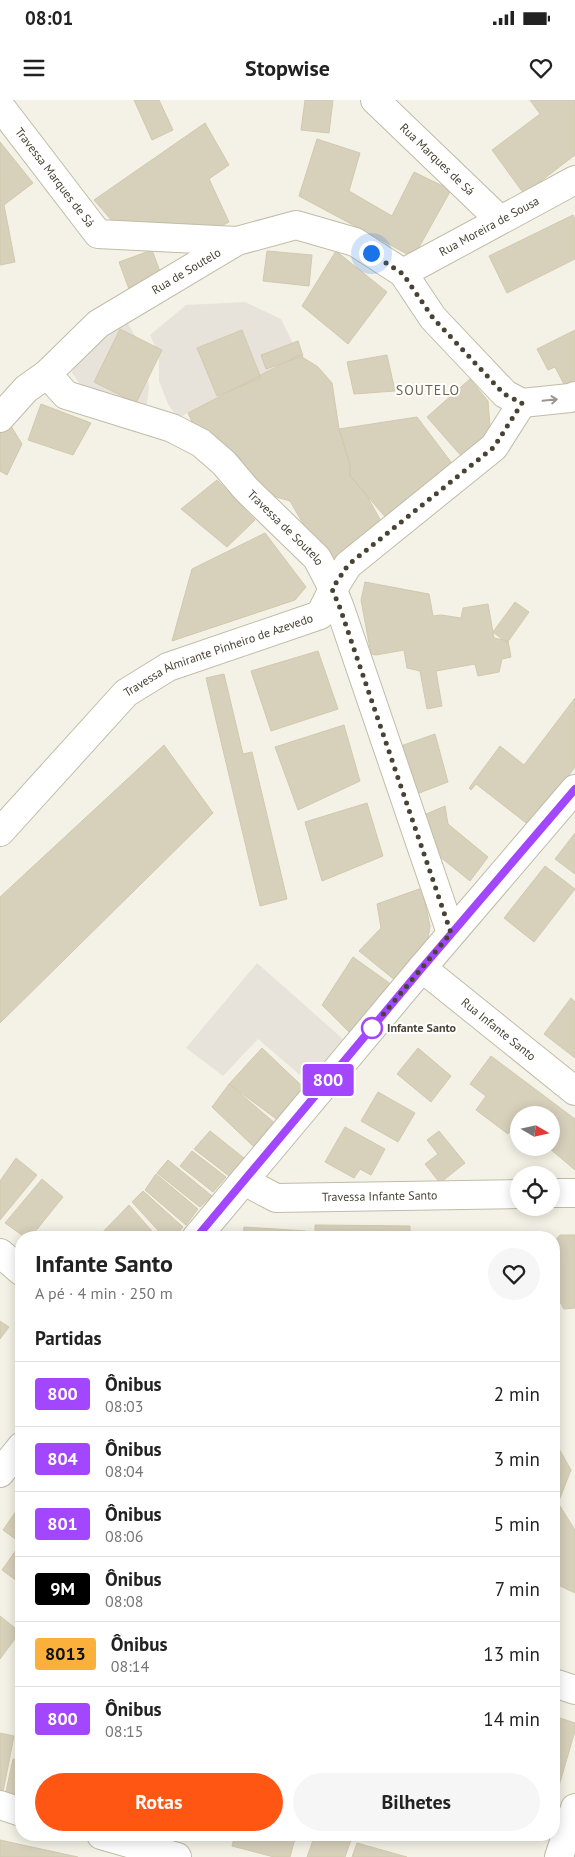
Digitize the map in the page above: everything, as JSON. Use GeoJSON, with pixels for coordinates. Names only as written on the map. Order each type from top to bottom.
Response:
{"type":"FeatureCollection","features":[{"type":"Feature","properties":{"kind":"street","name":"Rua Marques de Sá"},"geometry":{"type":"LineString","coordinates":[[374,100],[500,220]]}},
{"type":"Feature","properties":{"kind":"street","name":"Travessa Marques de Sá"},"geometry":{"type":"LineString","coordinates":[[0,106],[98,234],[237,241]]}},
{"type":"Feature","properties":{"kind":"street","name":"Rua Moreira de Sousa"},"geometry":{"type":"LineString","coordinates":[[403,274],[575,180]]}},
{"type":"Feature","properties":{"kind":"street","name":"Rua de Soutelo"},"geometry":{"type":"LineString","coordinates":[[0,418],[26,389],[47,374],[98,324],[237,241],[296,225],[355,242],[403,274]]}},
{"type":"Feature","properties":{"kind":"street"},"geometry":{"type":"LineString","coordinates":[[403,274],[433,318],[504,394],[522,403],[575,396]]}},
{"type":"Feature","properties":{"kind":"street","name":"Travessa de Soutelo"},"geometry":{"type":"LineString","coordinates":[[47,374],[66,395],[172,428],[201,443],[224,463],[246,488],[317,558],[340,608],[451,933]]}},
{"type":"Feature","properties":{"kind":"street","name":"Travessa Almirante Pinheiro de Azevedo"},"geometry":{"type":"LineString","coordinates":[[0,832],[126,693],[168,667],[320,615],[332,589],[348,565],[494,447],[522,403]]}},
{"type":"Feature","properties":{"kind":"street"},"geometry":{"type":"LineString","coordinates":[[202,1231],[451,933],[575,789]]}},
{"type":"Feature","properties":{"kind":"street","name":"Rua Infante Santo"},"geometry":{"type":"LineString","coordinates":[[422,968],[575,1091]]}},
{"type":"Feature","properties":{"kind":"street","name":"Travessa Infante Santo"},"geometry":{"type":"LineString","coordinates":[[244,1182],[276,1198],[510,1194]]}},
{"type":"Feature","properties":{"kind":"street"},"geometry":{"type":"LineString","coordinates":[[560,1193],[575,1193]]}},
{"type":"Feature","properties":{"kind":"street"},"geometry":{"type":"LineString","coordinates":[[0,1253],[15,1266]]}},
{"type":"Feature","properties":{"kind":"street"},"geometry":{"type":"LineString","coordinates":[[0,1473],[15,1454]]}},
{"type":"Feature","properties":{"kind":"street"},"geometry":{"type":"LineString","coordinates":[[560,1685],[575,1690]]}},
{"type":"Feature","properties":{"kind":"street"},"geometry":{"type":"LineString","coordinates":[[0,1805],[15,1810]]}},
{"type":"Feature","properties":{"kind":"street"},"geometry":{"type":"LineString","coordinates":[[559,1857],[575,1808]]}},
{"type":"Feature","properties":{"kind":"street"},"geometry":{"type":"LineString","coordinates":[[120,1841],[165,1855]]}},
{"type":"Feature","properties":{"kind":"shaded area"},"geometry":{"type":"Polygon","coordinates":[[[245,302],[281,319],[299,355],[178,418],[168,404],[159,381],[159,355],[150,335],[186,305],[245,302]]]}},
{"type":"Feature","properties":{"kind":"shaded area"},"geometry":{"type":"Polygon","coordinates":[[[127,322],[144,351],[149,388],[147,404],[124,402],[83,388],[72,373],[74,360],[127,322]]]}},
{"type":"Feature","properties":{"kind":"shaded area"},"geometry":{"type":"Polygon","coordinates":[[[257,963],[343,1039],[307,1081],[258,1039],[223,1076],[186,1048],[257,963]]]}},
{"type":"Feature","properties":{"kind":"building"},"geometry":{"type":"Polygon","coordinates":[[[134,100],[159,100],[173,130],[152,140],[134,100]]]}},
{"type":"Feature","properties":{"kind":"building"},"geometry":{"type":"Polygon","coordinates":[[[305,100],[333,100],[329,133],[301,130],[305,100]]]}},
{"type":"Feature","properties":{"kind":"building"},"geometry":{"type":"Polygon","coordinates":[[[530,100],[575,100],[575,155],[524,194],[492,150],[540,114],[530,100]]]}},
{"type":"Feature","properties":{"kind":"building"},"geometry":{"type":"Polygon","coordinates":[[[205,123],[229,165],[209,179],[229,222],[217,228],[114,223],[94,200],[205,123]]]}},
{"type":"Feature","properties":{"kind":"building"},"geometry":{"type":"Polygon","coordinates":[[[317,139],[360,153],[349,191],[392,216],[414,172],[451,190],[418,249],[407,254],[299,196],[317,139]]]}},
{"type":"Feature","properties":{"kind":"building"},"geometry":{"type":"Polygon","coordinates":[[[0,142],[33,183],[4,205],[15,262],[0,265],[0,142]]]}},
{"type":"Feature","properties":{"kind":"building"},"geometry":{"type":"Polygon","coordinates":[[[573,215],[575,219],[575,259],[507,293],[489,256],[573,215]]]}},
{"type":"Feature","properties":{"kind":"building"},"geometry":{"type":"Polygon","coordinates":[[[152,250],[162,277],[129,289],[119,262],[152,250]]]}},
{"type":"Feature","properties":{"kind":"building"},"geometry":{"type":"Polygon","coordinates":[[[267,251],[312,255],[309,286],[263,281],[267,251]]]}},
{"type":"Feature","properties":{"kind":"building"},"geometry":{"type":"Polygon","coordinates":[[[336,251],[387,292],[348,344],[302,306],[336,251]]]}},
{"type":"Feature","properties":{"kind":"building"},"geometry":{"type":"Polygon","coordinates":[[[120,329],[162,350],[136,403],[94,382],[120,329]]]}},
{"type":"Feature","properties":{"kind":"building"},"geometry":{"type":"Polygon","coordinates":[[[242,330],[261,378],[217,396],[197,348],[242,330]]]}},
{"type":"Feature","properties":{"kind":"building"},"geometry":{"type":"Polygon","coordinates":[[[575,330],[575,384],[566,388],[555,367],[548,370],[537,349],[575,330]]]}},
{"type":"Feature","properties":{"kind":"building"},"geometry":{"type":"Polygon","coordinates":[[[298,341],[303,356],[266,369],[261,355],[298,341]]]}},
{"type":"Feature","properties":{"kind":"building"},"geometry":{"type":"Polygon","coordinates":[[[299,355],[318,367],[332,383],[339,429],[350,465],[350,476],[366,494],[382,523],[332,559],[305,527],[290,501],[263,493],[193,424],[188,413],[299,355]]]}},
{"type":"Feature","properties":{"kind":"building"},"geometry":{"type":"Polygon","coordinates":[[[387,355],[395,391],[354,394],[347,362],[387,355]]]}},
{"type":"Feature","properties":{"kind":"building"},"geometry":{"type":"Polygon","coordinates":[[[470,379],[488,401],[491,440],[463,458],[427,417],[470,379]]]}},
{"type":"Feature","properties":{"kind":"building"},"geometry":{"type":"Polygon","coordinates":[[[41,404],[91,423],[73,455],[28,440],[41,404]]]}},
{"type":"Feature","properties":{"kind":"building"},"geometry":{"type":"Polygon","coordinates":[[[417,417],[454,466],[387,519],[350,476],[350,465],[339,429],[417,417]]]}},
{"type":"Feature","properties":{"kind":"building"},"geometry":{"type":"Polygon","coordinates":[[[9,423],[22,444],[7,475],[0,471],[0,429],[9,423]]]}},
{"type":"Feature","properties":{"kind":"building"},"geometry":{"type":"Polygon","coordinates":[[[217,480],[255,520],[227,547],[181,509],[217,480]]]}},
{"type":"Feature","properties":{"kind":"building"},"geometry":{"type":"Polygon","coordinates":[[[265,533],[306,587],[295,600],[172,641],[192,569],[265,533]]]}},
{"type":"Feature","properties":{"kind":"building"},"geometry":{"type":"Polygon","coordinates":[[[365,582],[429,594],[433,616],[441,615],[461,618],[463,608],[488,604],[494,638],[508,641],[511,657],[502,659],[499,672],[478,676],[475,664],[436,671],[442,706],[427,709],[420,671],[407,668],[404,650],[376,655],[371,654],[361,600],[365,582]]]}},
{"type":"Feature","properties":{"kind":"building"},"geometry":{"type":"Polygon","coordinates":[[[515,602],[529,612],[507,643],[493,632],[515,602]]]}},
{"type":"Feature","properties":{"kind":"building"},"geometry":{"type":"Polygon","coordinates":[[[318,651],[338,709],[271,731],[251,671],[318,651]]]}},
{"type":"Feature","properties":{"kind":"building"},"geometry":{"type":"Polygon","coordinates":[[[224,674],[243,754],[252,752],[287,899],[260,906],[206,678],[224,674]]]}},
{"type":"Feature","properties":{"kind":"building"},"geometry":{"type":"Polygon","coordinates":[[[575,698],[575,767],[530,826],[476,784],[471,790],[469,788],[500,746],[524,765],[575,698]]]}},
{"type":"Feature","properties":{"kind":"building"},"geometry":{"type":"Polygon","coordinates":[[[344,725],[360,781],[298,810],[275,747],[344,725]]]}},
{"type":"Feature","properties":{"kind":"building"},"geometry":{"type":"Polygon","coordinates":[[[435,734],[448,782],[414,795],[398,747],[435,734]]]}},
{"type":"Feature","properties":{"kind":"building"},"geometry":{"type":"Polygon","coordinates":[[[164,745],[213,813],[0,1023],[0,897],[164,745]]]}},
{"type":"Feature","properties":{"kind":"building"},"geometry":{"type":"Polygon","coordinates":[[[367,803],[383,856],[322,881],[305,822],[367,803]]]}},
{"type":"Feature","properties":{"kind":"building"},"geometry":{"type":"Polygon","coordinates":[[[445,806],[448,824],[488,857],[470,881],[434,852],[424,815],[445,806]]]}},
{"type":"Feature","properties":{"kind":"building"},"geometry":{"type":"Polygon","coordinates":[[[575,833],[575,874],[555,859],[575,833]]]}},
{"type":"Feature","properties":{"kind":"building"},"geometry":{"type":"Polygon","coordinates":[[[545,866],[575,889],[534,942],[504,918],[545,866]]]}},
{"type":"Feature","properties":{"kind":"building"},"geometry":{"type":"Polygon","coordinates":[[[422,888],[430,926],[427,945],[396,981],[359,951],[381,928],[377,904],[422,888]]]}},
{"type":"Feature","properties":{"kind":"building"},"geometry":{"type":"Polygon","coordinates":[[[353,957],[392,985],[349,1032],[322,1005],[353,957]]]}},
{"type":"Feature","properties":{"kind":"building"},"geometry":{"type":"Polygon","coordinates":[[[571,998],[575,1002],[575,1058],[544,1034],[571,998]]]}},
{"type":"Feature","properties":{"kind":"building"},"geometry":{"type":"Polygon","coordinates":[[[262,1048],[303,1087],[279,1121],[229,1084],[262,1048]]]}},
{"type":"Feature","properties":{"kind":"building"},"geometry":{"type":"Polygon","coordinates":[[[418,1048],[451,1076],[431,1102],[397,1074],[418,1048]]]}},
{"type":"Feature","properties":{"kind":"building"},"geometry":{"type":"Polygon","coordinates":[[[491,1056],[558,1106],[510,1106],[510,1131],[508,1134],[476,1110],[486,1096],[470,1084],[491,1056]]]}},
{"type":"Feature","properties":{"kind":"building"},"geometry":{"type":"Polygon","coordinates":[[[229,1084],[276,1124],[254,1147],[212,1107],[229,1084]]]}},
{"type":"Feature","properties":{"kind":"building"},"geometry":{"type":"Polygon","coordinates":[[[378,1092],[415,1113],[398,1142],[361,1121],[378,1092]]]}},
{"type":"Feature","properties":{"kind":"building"},"geometry":{"type":"Polygon","coordinates":[[[560,1108],[575,1119],[575,1170],[558,1156],[560,1156],[560,1108]]]}},
{"type":"Feature","properties":{"kind":"building"},"geometry":{"type":"Polygon","coordinates":[[[345,1127],[385,1149],[371,1175],[360,1169],[354,1178],[325,1162],[345,1127]]]}},
{"type":"Feature","properties":{"kind":"building"},"geometry":{"type":"Polygon","coordinates":[[[210,1131],[244,1158],[229,1176],[194,1149],[210,1131]]]}},
{"type":"Feature","properties":{"kind":"building"},"geometry":{"type":"Polygon","coordinates":[[[439,1131],[465,1163],[440,1183],[425,1164],[438,1154],[427,1140],[439,1131]]]}},
{"type":"Feature","properties":{"kind":"building"},"geometry":{"type":"Polygon","coordinates":[[[192,1151],[226,1177],[213,1192],[180,1166],[192,1151]]]}},
{"type":"Feature","properties":{"kind":"building"},"geometry":{"type":"Polygon","coordinates":[[[16,1158],[37,1175],[0,1220],[0,1181],[16,1158]]]}},
{"type":"Feature","properties":{"kind":"building"},"geometry":{"type":"Polygon","coordinates":[[[168,1160],[212,1196],[200,1207],[157,1173],[168,1160]]]}},
{"type":"Feature","properties":{"kind":"building"},"geometry":{"type":"Polygon","coordinates":[[[156,1174],[198,1209],[186,1225],[145,1190],[156,1174]]]}},
{"type":"Feature","properties":{"kind":"building"},"geometry":{"type":"Polygon","coordinates":[[[42,1179],[63,1197],[36,1231],[16,1231],[5,1223],[42,1179]]]}},
{"type":"Feature","properties":{"kind":"building"},"geometry":{"type":"Polygon","coordinates":[[[143,1191],[183,1227],[180,1231],[159,1231],[132,1202],[143,1191]]]}},
{"type":"Feature","properties":{"kind":"building"},"geometry":{"type":"Polygon","coordinates":[[[129,1205],[152,1231],[104,1231],[129,1205]]]}},
{"type":"Feature","properties":{"kind":"building"},"geometry":{"type":"Polygon","coordinates":[[[315,1225],[410,1226],[410,1231],[315,1231],[315,1225]]]}},
{"type":"Feature","properties":{"kind":"building"},"geometry":{"type":"Polygon","coordinates":[[[244,1227],[306,1231],[244,1231],[244,1227]]]}},
{"type":"Feature","properties":{"kind":"building"},"geometry":{"type":"Polygon","coordinates":[[[560,1235],[575,1235],[575,1308],[564,1309],[560,1302],[560,1235]]]}},
{"type":"Feature","properties":{"kind":"building"},"geometry":{"type":"Polygon","coordinates":[[[0,1321],[9,1327],[0,1339],[0,1321]]]}},
{"type":"Feature","properties":{"kind":"building"},"geometry":{"type":"Polygon","coordinates":[[[560,1451],[571,1470],[560,1498],[560,1451]]]}},
{"type":"Feature","properties":{"kind":"building"},"geometry":{"type":"Polygon","coordinates":[[[560,1506],[575,1530],[575,1593],[560,1586],[560,1506]]]}},
{"type":"Feature","properties":{"kind":"building"},"geometry":{"type":"Polygon","coordinates":[[[15,1513],[15,1539],[3,1530],[15,1513]]]}},
{"type":"Feature","properties":{"kind":"building"},"geometry":{"type":"Polygon","coordinates":[[[15,1552],[15,1580],[2,1570],[15,1552]]]}},
{"type":"Feature","properties":{"kind":"building"},"geometry":{"type":"Polygon","coordinates":[[[0,1616],[15,1628],[15,1639],[0,1659],[0,1616]]]}},
{"type":"Feature","properties":{"kind":"building"},"geometry":{"type":"Polygon","coordinates":[[[560,1718],[575,1723],[575,1731],[560,1782],[560,1718]]]}},
{"type":"Feature","properties":{"kind":"building"},"geometry":{"type":"Polygon","coordinates":[[[0,1733],[14,1736],[3,1792],[0,1791],[0,1733]]]}},
{"type":"Feature","properties":{"kind":"building"},"geometry":{"type":"Polygon","coordinates":[[[13,1759],[15,1760],[15,1798],[5,1796],[13,1759]]]}},
{"type":"Feature","properties":{"kind":"building"},"geometry":{"type":"Polygon","coordinates":[[[0,1840],[78,1857],[0,1857],[0,1840]]]}},
{"type":"Feature","properties":{"kind":"building"},"geometry":{"type":"Polygon","coordinates":[[[233,1841],[294,1841],[290,1857],[274,1857],[232,1846],[233,1841]]]}},
{"type":"Feature","properties":{"kind":"building"},"geometry":{"type":"Polygon","coordinates":[[[313,1841],[351,1841],[345,1857],[307,1857],[313,1841]]]}},
{"type":"Feature","properties":{"kind":"building"},"geometry":{"type":"Polygon","coordinates":[[[357,1843],[407,1857],[352,1857],[357,1843]]]}},
{"type":"Feature","properties":{"kind":"bus line","name":"800"},"geometry":{"type":"LineString","coordinates":[[202,1231],[575,789]]}},
{"type":"Feature","properties":{"kind":"place","name":"Infante Santo"},"geometry":{"type":"Point","coordinates":[372,1028]}},
{"type":"Feature","properties":{"kind":"district","name":"SOUTELO"},"geometry":{"type":"Point","coordinates":[428,390]}},
{"type":"Feature","properties":{"kind":"route"},"geometry":{"type":"LineString","coordinates":[[371,253],[403,274],[433,318],[504,394],[522,403],[494,447],[348,565],[332,589],[451,933],[372,1028]]}}]}
